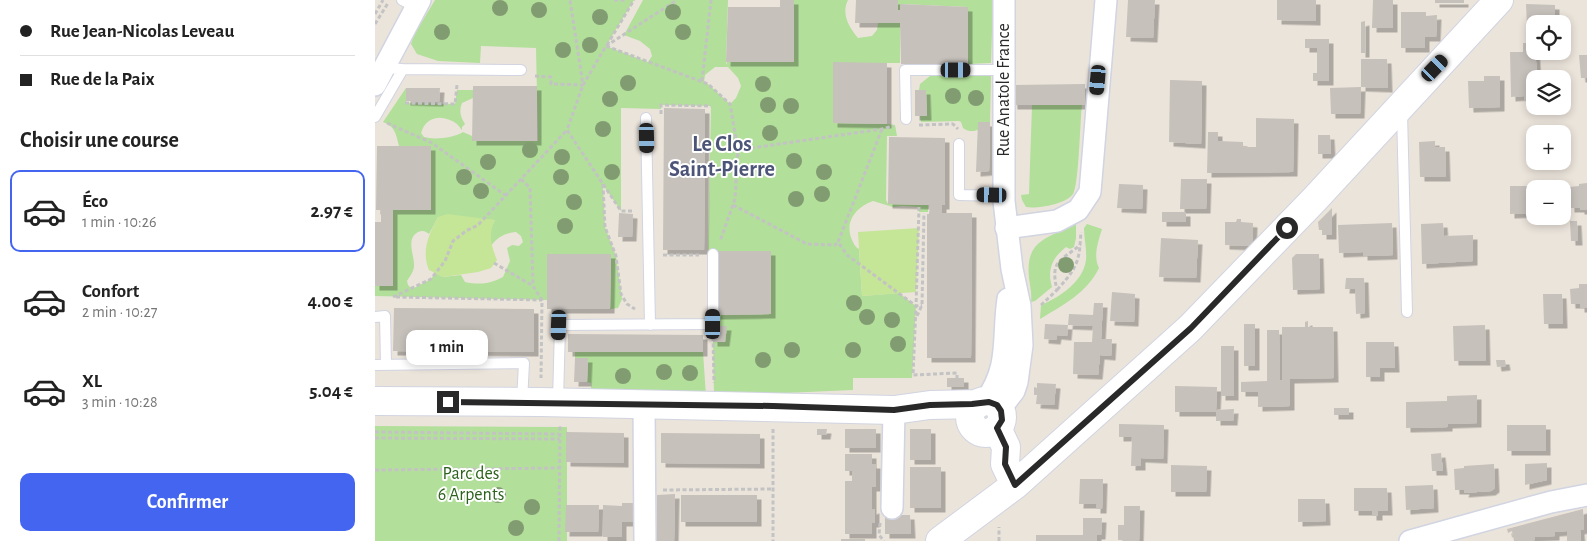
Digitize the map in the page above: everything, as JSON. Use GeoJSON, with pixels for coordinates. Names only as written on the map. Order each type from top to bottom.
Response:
{"type":"FeatureCollection","features":[{"type":"Feature","properties":{"kind":"street","name":"Rue Anatole France"},"geometry":{"type":"LineString","coordinates":[[986,417],[1014,391],[1021,361],[1022,345],[1020,306],[1006,228],[1004,196],[1004,0]]}},
{"type":"Feature","properties":{"kind":"street"},"geometry":{"type":"LineString","coordinates":[[1006,228],[1057,221],[1077,210],[1090,192],[1105,0]]}},
{"type":"Feature","properties":{"kind":"street"},"geometry":{"type":"LineString","coordinates":[[940,541],[1010,474],[1191,328],[1314,200],[1499,0]]}},
{"type":"Feature","properties":{"kind":"street"},"geometry":{"type":"LineString","coordinates":[[385,72],[413,2]]}},
{"type":"Feature","properties":{"kind":"street"},"geometry":{"type":"LineString","coordinates":[[375,401],[545,407],[773,406],[904,408],[943,414],[986,417],[1006,447],[1010,474]]}},
{"type":"Feature","properties":{"kind":"street"},"geometry":{"type":"LineString","coordinates":[[644,406],[645,541]]}},
{"type":"Feature","properties":{"kind":"street"},"geometry":{"type":"LineString","coordinates":[[892,508],[904,408]]}},
{"type":"Feature","properties":{"kind":"street"},"geometry":{"type":"LineString","coordinates":[[1410,541],[1551,502],[1587,495]]}},
{"type":"Feature","properties":{"kind":"lane"},"geometry":{"type":"LineString","coordinates":[[379,119],[385,72],[521,70]]}},
{"type":"Feature","properties":{"kind":"lane"},"geometry":{"type":"LineString","coordinates":[[906,119],[905,70],[1004,70]]}},
{"type":"Feature","properties":{"kind":"lane"},"geometry":{"type":"LineString","coordinates":[[1402,104],[1407,312]]}},
{"type":"Feature","properties":{"kind":"lane"},"geometry":{"type":"LineString","coordinates":[[646,118],[650,325]]}},
{"type":"Feature","properties":{"kind":"lane"},"geometry":{"type":"LineString","coordinates":[[959,144],[959,195],[1004,196]]}},
{"type":"Feature","properties":{"kind":"lane"},"geometry":{"type":"LineString","coordinates":[[545,407],[559,325],[713,324],[713,254]]}},
{"type":"Feature","properties":{"kind":"lane"},"geometry":{"type":"LineString","coordinates":[[375,317],[385,316],[386,365]]}},
{"type":"Feature","properties":{"kind":"lane"},"geometry":{"type":"LineString","coordinates":[[375,365],[524,363],[545,407]]}},
{"type":"Feature","properties":{"kind":"path"},"geometry":{"type":"LineString","coordinates":[[375,14],[383,0]]}},
{"type":"Feature","properties":{"kind":"path"},"geometry":{"type":"LineString","coordinates":[[375,24],[389,0]]}},
{"type":"Feature","properties":{"kind":"path"},"geometry":{"type":"LineString","coordinates":[[536,76],[551,77],[551,84],[583,85],[570,0]]}},
{"type":"Feature","properties":{"kind":"path"},"geometry":{"type":"LineString","coordinates":[[614,0],[627,0]]}},
{"type":"Feature","properties":{"kind":"path"},"geometry":{"type":"LineString","coordinates":[[633,0],[606,48],[677,0]]}},
{"type":"Feature","properties":{"kind":"path"},"geometry":{"type":"LineString","coordinates":[[702,81],[711,0]]}},
{"type":"Feature","properties":{"kind":"path"},"geometry":{"type":"LineString","coordinates":[[405,103],[455,104],[457,83],[466,83],[466,70]]}},
{"type":"Feature","properties":{"kind":"path"},"geometry":{"type":"LineString","coordinates":[[661,118],[661,105],[711,106]]}},
{"type":"Feature","properties":{"kind":"path"},"geometry":{"type":"LineString","coordinates":[[379,119],[432,143],[505,195]]}},
{"type":"Feature","properties":{"kind":"path"},"geometry":{"type":"LineString","coordinates":[[949,124],[955,125],[959,132]]}},
{"type":"Feature","properties":{"kind":"path"},"geometry":{"type":"LineString","coordinates":[[738,150],[882,129],[895,125]]}},
{"type":"Feature","properties":{"kind":"path"},"geometry":{"type":"LineString","coordinates":[[733,206],[807,244],[835,245],[838,242],[882,129]]}},
{"type":"Feature","properties":{"kind":"path"},"geometry":{"type":"LineString","coordinates":[[542,300],[393,297],[431,279],[445,261],[453,241],[466,230],[478,225],[567,130]]}},
{"type":"Feature","properties":{"kind":"path"},"geometry":{"type":"LineString","coordinates":[[521,179],[530,188],[533,286]]}},
{"type":"Feature","properties":{"kind":"path"},"geometry":{"type":"LineString","coordinates":[[603,184],[605,227],[616,256],[623,299],[627,304],[638,310],[650,310]]}},
{"type":"Feature","properties":{"kind":"path"},"geometry":{"type":"LineString","coordinates":[[919,207],[913,375],[957,373],[957,378]]}},
{"type":"Feature","properties":{"kind":"path"},"geometry":{"type":"LineString","coordinates":[[1035,310],[1073,272],[1078,257],[1082,219],[1077,210]]}},
{"type":"Feature","properties":{"kind":"path"},"geometry":{"type":"LineString","coordinates":[[621,211],[632,211]]}},
{"type":"Feature","properties":{"kind":"path"},"geometry":{"type":"LineString","coordinates":[[915,320],[922,306],[924,213]]}},
{"type":"Feature","properties":{"kind":"path"},"geometry":{"type":"LineString","coordinates":[[838,242],[847,255],[916,306],[922,306]]}},
{"type":"Feature","properties":{"kind":"path"},"geometry":{"type":"LineString","coordinates":[[1057,290],[1054,274],[1057,263],[1080,245]]}},
{"type":"Feature","properties":{"kind":"path"},"geometry":{"type":"LineString","coordinates":[[658,255],[713,254]]}},
{"type":"Feature","properties":{"kind":"path"},"geometry":{"type":"LineString","coordinates":[[494,263],[533,286],[542,300],[545,407],[560,439],[559,541]]}},
{"type":"Feature","properties":{"kind":"path"},"geometry":{"type":"LineString","coordinates":[[713,324],[714,388]]}},
{"type":"Feature","properties":{"kind":"path"},"geometry":{"type":"LineString","coordinates":[[773,406],[773,541]]}},
{"type":"Feature","properties":{"kind":"path"},"geometry":{"type":"LineString","coordinates":[[375,432],[559,434]]}},
{"type":"Feature","properties":{"kind":"path"},"geometry":{"type":"LineString","coordinates":[[375,438],[560,439]]}},
{"type":"Feature","properties":{"kind":"path"},"geometry":{"type":"LineString","coordinates":[[375,470],[559,468]]}},
{"type":"Feature","properties":{"kind":"path"},"geometry":{"type":"LineString","coordinates":[[644,490],[773,489]]}},
{"type":"Feature","properties":{"kind":"green space"},"geometry":{"type":"Polygon","coordinates":[[[435,0],[634,0],[606,46],[648,62],[652,56],[650,49],[640,41],[624,35],[643,0],[728,0],[726,62],[727,65],[727,62],[794,62],[794,0],[848,0],[845,10],[847,20],[858,38],[872,36],[877,30],[878,23],[900,23],[900,63],[833,63],[833,123],[895,125],[897,136],[887,136],[886,200],[888,204],[928,205],[928,212],[919,212],[919,207],[893,207],[873,201],[857,211],[853,216],[850,227],[852,240],[859,249],[862,296],[899,293],[916,306],[912,378],[853,378],[853,390],[714,396],[713,342],[725,342],[726,326],[716,326],[716,315],[771,314],[771,251],[708,251],[711,106],[661,105],[661,109],[621,108],[621,211],[603,185],[605,227],[616,256],[622,299],[618,308],[610,309],[611,255],[547,300],[375,296],[375,286],[393,286],[393,210],[431,210],[431,146],[399,146],[393,128],[383,122],[406,88],[406,103],[455,104],[457,90],[473,90],[473,98],[462,103],[461,106],[461,114],[465,124],[462,130],[452,121],[436,118],[423,127],[421,133],[424,137],[444,138],[463,132],[472,136],[473,141],[538,141],[536,48],[481,46],[480,63],[438,61],[417,54],[411,44],[414,35],[435,0]],[[715,67],[705,75],[704,82],[730,104],[736,98],[741,86],[738,78],[728,67],[715,67]],[[438,217],[429,234],[420,231],[412,239],[411,248],[414,267],[407,281],[412,289],[431,279],[435,273],[443,277],[461,275],[465,282],[475,283],[489,282],[503,277],[510,261],[507,248],[512,245],[519,246],[523,242],[521,236],[516,232],[508,233],[496,240],[491,246],[491,228],[495,220],[438,217]]]}},
{"type":"Feature","properties":{"kind":"green space"},"geometry":{"type":"Polygon","coordinates":[[[898,0],[993,0],[991,63],[968,64],[968,7],[900,4],[900,10],[898,10],[898,0]]]}},
{"type":"Feature","properties":{"kind":"green space"},"geometry":{"type":"Polygon","coordinates":[[[938,73],[991,74],[990,122],[980,129],[970,131],[963,128],[959,121],[921,122],[920,116],[927,116],[926,90],[919,90],[920,84],[930,76],[938,73]]]}},
{"type":"Feature","properties":{"kind":"green space"},"geometry":{"type":"Polygon","coordinates":[[[1032,105],[1082,105],[1078,166],[1073,194],[1058,203],[1026,207],[1021,195],[1029,194],[1032,105]]]}},
{"type":"Feature","properties":{"kind":"green space"},"geometry":{"type":"Polygon","coordinates":[[[447,214],[495,220],[491,240],[497,260],[491,268],[478,272],[443,277],[429,270],[426,249],[429,236],[438,217],[447,214]]]}},
{"type":"Feature","properties":{"kind":"green space"},"geometry":{"type":"Polygon","coordinates":[[[1076,223],[1074,247],[1070,249],[1066,247],[1057,256],[1052,265],[1050,275],[1052,287],[1035,301],[1031,302],[1029,267],[1032,251],[1048,237],[1066,229],[1067,224],[1076,223]]]}},
{"type":"Feature","properties":{"kind":"green space"},"geometry":{"type":"Polygon","coordinates":[[[1087,224],[1102,229],[1096,254],[1099,268],[1088,285],[1066,303],[1040,319],[1041,305],[1056,298],[1069,288],[1084,268],[1086,256],[1084,228],[1087,224]]]}},
{"type":"Feature","properties":{"kind":"green space"},"geometry":{"type":"Polygon","coordinates":[[[919,228],[916,292],[862,296],[858,232],[919,228]]]}},
{"type":"Feature","properties":{"kind":"green space"},"geometry":{"type":"Polygon","coordinates":[[[575,352],[703,352],[706,396],[591,394],[591,383],[587,382],[588,359],[575,358],[575,352]]]}},
{"type":"Feature","properties":{"kind":"green space","name":"Parc des 6 Arpents"},"geometry":{"type":"Polygon","coordinates":[[[375,426],[567,427],[567,541],[375,541],[375,426]]]}},
{"type":"Feature","properties":{"kind":"building"},"geometry":{"type":"Polygon","coordinates":[[[780,0],[794,0],[794,62],[726,62],[728,7],[780,7],[780,0]]]}},
{"type":"Feature","properties":{"kind":"building"},"geometry":{"type":"Polygon","coordinates":[[[856,0],[898,0],[898,10],[900,10],[900,4],[968,7],[968,64],[901,64],[900,23],[855,23],[856,0]]]}},
{"type":"Feature","properties":{"kind":"building"},"geometry":{"type":"Polygon","coordinates":[[[1128,0],[1155,0],[1153,38],[1126,37],[1128,0]]]}},
{"type":"Feature","properties":{"kind":"building"},"geometry":{"type":"Polygon","coordinates":[[[1277,0],[1316,0],[1316,21],[1277,20],[1277,0]]]}},
{"type":"Feature","properties":{"kind":"building"},"geometry":{"type":"Polygon","coordinates":[[[1373,0],[1393,0],[1393,28],[1372,28],[1373,0]]]}},
{"type":"Feature","properties":{"kind":"building"},"geometry":{"type":"Polygon","coordinates":[[[1435,0],[1464,0],[1464,3],[1435,3],[1435,0]]]}},
{"type":"Feature","properties":{"kind":"building"},"geometry":{"type":"Polygon","coordinates":[[[1526,4],[1555,5],[1555,15],[1526,15],[1526,4]]]}},
{"type":"Feature","properties":{"kind":"building"},"geometry":{"type":"Polygon","coordinates":[[[1401,12],[1426,12],[1426,16],[1437,15],[1436,37],[1425,37],[1425,48],[1401,48],[1401,12]]]}},
{"type":"Feature","properties":{"kind":"building"},"geometry":{"type":"Polygon","coordinates":[[[1365,21],[1365,53],[1361,53],[1361,22],[1365,21]]]}},
{"type":"Feature","properties":{"kind":"building"},"geometry":{"type":"Polygon","coordinates":[[[1305,39],[1329,39],[1329,81],[1313,81],[1313,73],[1317,73],[1317,48],[1305,48],[1305,39]]]}},
{"type":"Feature","properties":{"kind":"building"},"geometry":{"type":"Polygon","coordinates":[[[1523,43],[1526,43],[1526,60],[1536,60],[1536,70],[1526,70],[1526,100],[1524,100],[1524,96],[1511,97],[1510,52],[1523,52],[1523,43]]]}},
{"type":"Feature","properties":{"kind":"building"},"geometry":{"type":"Polygon","coordinates":[[[1579,55],[1587,55],[1587,78],[1581,78],[1579,55]]]}},
{"type":"Feature","properties":{"kind":"building"},"geometry":{"type":"Polygon","coordinates":[[[1361,59],[1387,59],[1388,88],[1361,87],[1361,59]]]}},
{"type":"Feature","properties":{"kind":"building"},"geometry":{"type":"Polygon","coordinates":[[[833,62],[887,63],[887,124],[833,123],[833,62]]]}},
{"type":"Feature","properties":{"kind":"building"},"geometry":{"type":"Polygon","coordinates":[[[1484,76],[1500,76],[1500,107],[1469,108],[1468,81],[1484,81],[1484,76]]]}},
{"type":"Feature","properties":{"kind":"building"},"geometry":{"type":"Polygon","coordinates":[[[1170,80],[1202,81],[1201,144],[1169,142],[1170,80]]]}},
{"type":"Feature","properties":{"kind":"building"},"geometry":{"type":"Polygon","coordinates":[[[1085,84],[1085,105],[1013,105],[1012,85],[1085,84]]]}},
{"type":"Feature","properties":{"kind":"building"},"geometry":{"type":"Polygon","coordinates":[[[473,86],[537,86],[537,141],[472,141],[473,86]]]}},
{"type":"Feature","properties":{"kind":"building"},"geometry":{"type":"Polygon","coordinates":[[[1361,87],[1360,114],[1331,114],[1330,88],[1361,87]]]}},
{"type":"Feature","properties":{"kind":"building"},"geometry":{"type":"Polygon","coordinates":[[[406,88],[440,88],[439,102],[406,101],[406,88]]]}},
{"type":"Feature","properties":{"kind":"building"},"geometry":{"type":"Polygon","coordinates":[[[915,90],[926,90],[927,116],[915,116],[915,90]]]}},
{"type":"Feature","properties":{"kind":"building"},"geometry":{"type":"Polygon","coordinates":[[[664,108],[705,109],[704,250],[663,250],[664,108]]]}},
{"type":"Feature","properties":{"kind":"building"},"geometry":{"type":"Polygon","coordinates":[[[1256,118],[1294,119],[1293,172],[1207,173],[1208,132],[1218,132],[1218,141],[1243,142],[1243,147],[1256,147],[1256,118]]]}},
{"type":"Feature","properties":{"kind":"building"},"geometry":{"type":"Polygon","coordinates":[[[978,122],[990,122],[989,171],[976,172],[978,122]]]}},
{"type":"Feature","properties":{"kind":"building"},"geometry":{"type":"Polygon","coordinates":[[[1318,135],[1330,135],[1331,154],[1318,154],[1318,135]]]}},
{"type":"Feature","properties":{"kind":"building"},"geometry":{"type":"Polygon","coordinates":[[[889,137],[945,138],[945,205],[942,205],[942,213],[972,213],[971,358],[927,358],[927,214],[929,214],[930,205],[888,204],[889,137]]]}},
{"type":"Feature","properties":{"kind":"building"},"geometry":{"type":"Polygon","coordinates":[[[1435,141],[1435,147],[1445,147],[1446,177],[1420,177],[1419,142],[1435,141]]]}},
{"type":"Feature","properties":{"kind":"building"},"geometry":{"type":"Polygon","coordinates":[[[377,146],[431,146],[431,210],[393,210],[393,286],[375,286],[375,222],[381,222],[381,210],[376,210],[377,146]]]}},
{"type":"Feature","properties":{"kind":"building"},"geometry":{"type":"Polygon","coordinates":[[[1181,179],[1207,179],[1206,209],[1180,209],[1181,179]]]}},
{"type":"Feature","properties":{"kind":"building"},"geometry":{"type":"Polygon","coordinates":[[[1587,183],[1587,210],[1571,208],[1571,187],[1579,186],[1579,184],[1587,183]]]}},
{"type":"Feature","properties":{"kind":"building"},"geometry":{"type":"Polygon","coordinates":[[[1119,184],[1143,185],[1142,209],[1117,208],[1119,184]]]}},
{"type":"Feature","properties":{"kind":"building"},"geometry":{"type":"Polygon","coordinates":[[[1510,186],[1526,186],[1526,213],[1510,214],[1510,186]]]}},
{"type":"Feature","properties":{"kind":"building"},"geometry":{"type":"Polygon","coordinates":[[[1332,208],[1332,235],[1322,235],[1318,222],[1332,208]]]}},
{"type":"Feature","properties":{"kind":"building"},"geometry":{"type":"Polygon","coordinates":[[[1162,212],[1186,212],[1186,222],[1162,222],[1162,212]]]}},
{"type":"Feature","properties":{"kind":"building"},"geometry":{"type":"Polygon","coordinates":[[[619,213],[633,214],[632,237],[618,237],[619,213]]]}},
{"type":"Feature","properties":{"kind":"building"},"geometry":{"type":"Polygon","coordinates":[[[1237,219],[1241,219],[1241,222],[1253,223],[1252,246],[1225,245],[1225,222],[1236,222],[1237,219]]]}},
{"type":"Feature","properties":{"kind":"building"},"geometry":{"type":"Polygon","coordinates":[[[1571,221],[1577,221],[1578,241],[1571,241],[1571,221]]]}},
{"type":"Feature","properties":{"kind":"building"},"geometry":{"type":"Polygon","coordinates":[[[1392,223],[1393,255],[1363,256],[1363,252],[1339,253],[1338,225],[1392,223]]]}},
{"type":"Feature","properties":{"kind":"building"},"geometry":{"type":"Polygon","coordinates":[[[1443,223],[1444,236],[1473,235],[1473,261],[1422,264],[1421,224],[1443,223]]]}},
{"type":"Feature","properties":{"kind":"building"},"geometry":{"type":"Polygon","coordinates":[[[1161,238],[1198,240],[1196,278],[1159,277],[1161,238]]]}},
{"type":"Feature","properties":{"kind":"building"},"geometry":{"type":"Polygon","coordinates":[[[716,251],[771,251],[771,314],[716,315],[716,251]]]}},
{"type":"Feature","properties":{"kind":"building"},"geometry":{"type":"Polygon","coordinates":[[[547,254],[611,254],[610,309],[547,309],[547,254]]]}},
{"type":"Feature","properties":{"kind":"building"},"geometry":{"type":"Polygon","coordinates":[[[1296,254],[1319,254],[1320,289],[1293,290],[1292,258],[1296,254]]]}},
{"type":"Feature","properties":{"kind":"building"},"geometry":{"type":"Polygon","coordinates":[[[1346,278],[1364,278],[1365,313],[1356,314],[1355,289],[1345,289],[1346,278]]]}},
{"type":"Feature","properties":{"kind":"building"},"geometry":{"type":"Polygon","coordinates":[[[1579,284],[1587,284],[1587,308],[1580,308],[1580,304],[1571,304],[1570,289],[1579,288],[1579,284]]]}},
{"type":"Feature","properties":{"kind":"building"},"geometry":{"type":"Polygon","coordinates":[[[1112,292],[1135,294],[1134,322],[1110,321],[1112,292]]]}},
{"type":"Feature","properties":{"kind":"building"},"geometry":{"type":"Polygon","coordinates":[[[1543,294],[1562,294],[1563,324],[1544,324],[1543,294]]]}},
{"type":"Feature","properties":{"kind":"building"},"geometry":{"type":"Polygon","coordinates":[[[1094,303],[1103,303],[1101,339],[1112,339],[1111,356],[1100,355],[1098,375],[1073,374],[1074,342],[1092,342],[1093,326],[1068,325],[1069,314],[1093,315],[1094,303]]]}},
{"type":"Feature","properties":{"kind":"building"},"geometry":{"type":"Polygon","coordinates":[[[394,308],[534,309],[534,352],[393,351],[394,308]]]}},
{"type":"Feature","properties":{"kind":"building"},"geometry":{"type":"Polygon","coordinates":[[[1308,321],[1308,327],[1333,327],[1334,378],[1290,379],[1290,406],[1258,407],[1258,392],[1241,392],[1241,382],[1267,381],[1267,330],[1279,330],[1280,380],[1282,381],[1282,327],[1305,327],[1305,322],[1308,321]]]}},
{"type":"Feature","properties":{"kind":"building"},"geometry":{"type":"Polygon","coordinates":[[[1045,324],[1068,325],[1067,336],[1057,335],[1056,340],[1044,339],[1045,324]]]}},
{"type":"Feature","properties":{"kind":"building"},"geometry":{"type":"Polygon","coordinates":[[[1244,324],[1255,324],[1255,366],[1244,366],[1244,324]]]}},
{"type":"Feature","properties":{"kind":"building"},"geometry":{"type":"Polygon","coordinates":[[[1485,325],[1486,361],[1454,361],[1453,326],[1485,325]]]}},
{"type":"Feature","properties":{"kind":"building"},"geometry":{"type":"Polygon","coordinates":[[[713,326],[727,326],[725,342],[713,342],[713,326]]]}},
{"type":"Feature","properties":{"kind":"building"},"geometry":{"type":"Polygon","coordinates":[[[568,334],[703,335],[703,352],[568,352],[568,334]]]}},
{"type":"Feature","properties":{"kind":"building"},"geometry":{"type":"Polygon","coordinates":[[[1366,342],[1394,342],[1395,368],[1380,368],[1380,377],[1366,377],[1366,342]]]}},
{"type":"Feature","properties":{"kind":"building"},"geometry":{"type":"Polygon","coordinates":[[[1221,346],[1234,346],[1234,396],[1221,396],[1221,346]]]}},
{"type":"Feature","properties":{"kind":"building"},"geometry":{"type":"Polygon","coordinates":[[[575,358],[588,358],[587,382],[574,382],[575,358]]]}},
{"type":"Feature","properties":{"kind":"building"},"geometry":{"type":"Polygon","coordinates":[[[1496,360],[1505,360],[1506,366],[1497,367],[1496,360]]]}},
{"type":"Feature","properties":{"kind":"building"},"geometry":{"type":"Polygon","coordinates":[[[947,378],[964,378],[964,387],[947,387],[947,378]]]}},
{"type":"Feature","properties":{"kind":"building"},"geometry":{"type":"Polygon","coordinates":[[[1037,383],[1056,384],[1054,405],[1036,404],[1037,395],[1034,395],[1034,387],[1037,388],[1037,383]]]}},
{"type":"Feature","properties":{"kind":"building"},"geometry":{"type":"Polygon","coordinates":[[[1175,386],[1217,387],[1216,410],[1234,409],[1233,421],[1216,421],[1216,412],[1175,412],[1175,386]]]}},
{"type":"Feature","properties":{"kind":"building"},"geometry":{"type":"Polygon","coordinates":[[[1477,395],[1477,423],[1448,424],[1448,427],[1406,428],[1406,402],[1447,401],[1447,396],[1477,395]]]}},
{"type":"Feature","properties":{"kind":"building"},"geometry":{"type":"Polygon","coordinates":[[[1334,408],[1349,408],[1349,415],[1334,415],[1334,408]]]}},
{"type":"Feature","properties":{"kind":"building"},"geometry":{"type":"Polygon","coordinates":[[[1119,424],[1164,425],[1163,459],[1141,458],[1141,466],[1131,466],[1132,437],[1119,437],[1119,424]]]}},
{"type":"Feature","properties":{"kind":"building"},"geometry":{"type":"Polygon","coordinates":[[[1507,425],[1546,425],[1546,451],[1507,451],[1507,425]]]}},
{"type":"Feature","properties":{"kind":"building"},"geometry":{"type":"Polygon","coordinates":[[[817,429],[827,429],[826,435],[817,435],[817,429]]]}},
{"type":"Feature","properties":{"kind":"building"},"geometry":{"type":"Polygon","coordinates":[[[845,429],[876,429],[876,448],[845,448],[845,429]]]}},
{"type":"Feature","properties":{"kind":"building"},"geometry":{"type":"Polygon","coordinates":[[[910,429],[931,429],[931,460],[910,460],[910,429]]]}},
{"type":"Feature","properties":{"kind":"building"},"geometry":{"type":"Polygon","coordinates":[[[566,432],[624,433],[624,463],[566,462],[566,432]]]}},
{"type":"Feature","properties":{"kind":"building"},"geometry":{"type":"Polygon","coordinates":[[[661,433],[760,434],[760,464],[661,463],[661,433]]]}},
{"type":"Feature","properties":{"kind":"building"},"geometry":{"type":"Polygon","coordinates":[[[1441,453],[1443,471],[1432,471],[1431,454],[1441,453]]]}},
{"type":"Feature","properties":{"kind":"building"},"geometry":{"type":"Polygon","coordinates":[[[845,454],[872,454],[872,464],[876,464],[876,487],[872,487],[872,510],[875,509],[875,523],[872,523],[872,534],[845,534],[845,481],[852,481],[852,471],[845,471],[845,454]]]}},
{"type":"Feature","properties":{"kind":"building"},"geometry":{"type":"Polygon","coordinates":[[[1547,463],[1547,480],[1525,485],[1525,464],[1547,463]]]}},
{"type":"Feature","properties":{"kind":"building"},"geometry":{"type":"Polygon","coordinates":[[[1494,464],[1495,488],[1491,491],[1464,493],[1465,490],[1455,490],[1454,469],[1464,468],[1464,466],[1494,464]]]}},
{"type":"Feature","properties":{"kind":"building"},"geometry":{"type":"Polygon","coordinates":[[[1171,465],[1207,466],[1206,492],[1171,492],[1171,465]]]}},
{"type":"Feature","properties":{"kind":"building"},"geometry":{"type":"Polygon","coordinates":[[[910,467],[941,467],[941,508],[910,508],[910,467]]]}},
{"type":"Feature","properties":{"kind":"building"},"geometry":{"type":"Polygon","coordinates":[[[1080,479],[1103,479],[1102,509],[1096,509],[1096,504],[1079,504],[1080,479]]]}},
{"type":"Feature","properties":{"kind":"building"},"geometry":{"type":"Polygon","coordinates":[[[1433,485],[1434,508],[1406,510],[1405,486],[1433,485]]]}},
{"type":"Feature","properties":{"kind":"building"},"geometry":{"type":"Polygon","coordinates":[[[1354,488],[1387,488],[1388,511],[1378,511],[1378,516],[1372,516],[1372,511],[1354,511],[1354,488]]]}},
{"type":"Feature","properties":{"kind":"building"},"geometry":{"type":"Polygon","coordinates":[[[675,494],[674,541],[657,541],[657,495],[675,494]]]}},
{"type":"Feature","properties":{"kind":"building"},"geometry":{"type":"Polygon","coordinates":[[[681,495],[757,495],[757,522],[681,522],[681,495]]]}},
{"type":"Feature","properties":{"kind":"building"},"geometry":{"type":"Polygon","coordinates":[[[1298,499],[1325,499],[1326,521],[1298,522],[1298,499]]]}},
{"type":"Feature","properties":{"kind":"building"},"geometry":{"type":"Polygon","coordinates":[[[622,503],[639,503],[639,522],[622,522],[622,537],[603,537],[603,505],[622,506],[622,503]]]}},
{"type":"Feature","properties":{"kind":"building"},"geometry":{"type":"Polygon","coordinates":[[[566,505],[599,505],[598,532],[565,532],[566,505]]]}},
{"type":"Feature","properties":{"kind":"building"},"geometry":{"type":"Polygon","coordinates":[[[1124,506],[1140,506],[1139,541],[1118,540],[1118,525],[1124,525],[1124,506]]]}},
{"type":"Feature","properties":{"kind":"building"},"geometry":{"type":"Polygon","coordinates":[[[1583,509],[1584,529],[1580,530],[1581,541],[1567,541],[1567,531],[1555,532],[1555,536],[1535,537],[1535,540],[1525,541],[1514,541],[1512,531],[1508,533],[1507,529],[1583,509]]]}},
{"type":"Feature","properties":{"kind":"building"},"geometry":{"type":"Polygon","coordinates":[[[885,515],[910,515],[911,534],[885,534],[885,515]]]}},
{"type":"Feature","properties":{"kind":"building"},"geometry":{"type":"Polygon","coordinates":[[[1083,518],[1102,518],[1101,535],[1097,535],[1097,541],[1036,541],[1036,535],[1083,535],[1083,518]]]}},
{"type":"Feature","properties":{"kind":"building"},"geometry":{"type":"Polygon","coordinates":[[[841,539],[865,539],[865,541],[841,541],[841,539]]]}},
{"type":"Feature","properties":{"kind":"district","name":"Le Clos Saint-Pierre"},"geometry":{"type":"Point","coordinates":[722,156]}},
{"type":"Feature","properties":{"kind":"route"},"geometry":{"type":"LineString","coordinates":[[448,402],[541,402],[644,406],[773,406],[894,410],[930,405],[989,402],[997,405],[1001,411],[1002,420],[997,428],[1007,451],[1004,459],[1005,464],[1015,485],[1191,328],[1287,228]]}}]}
